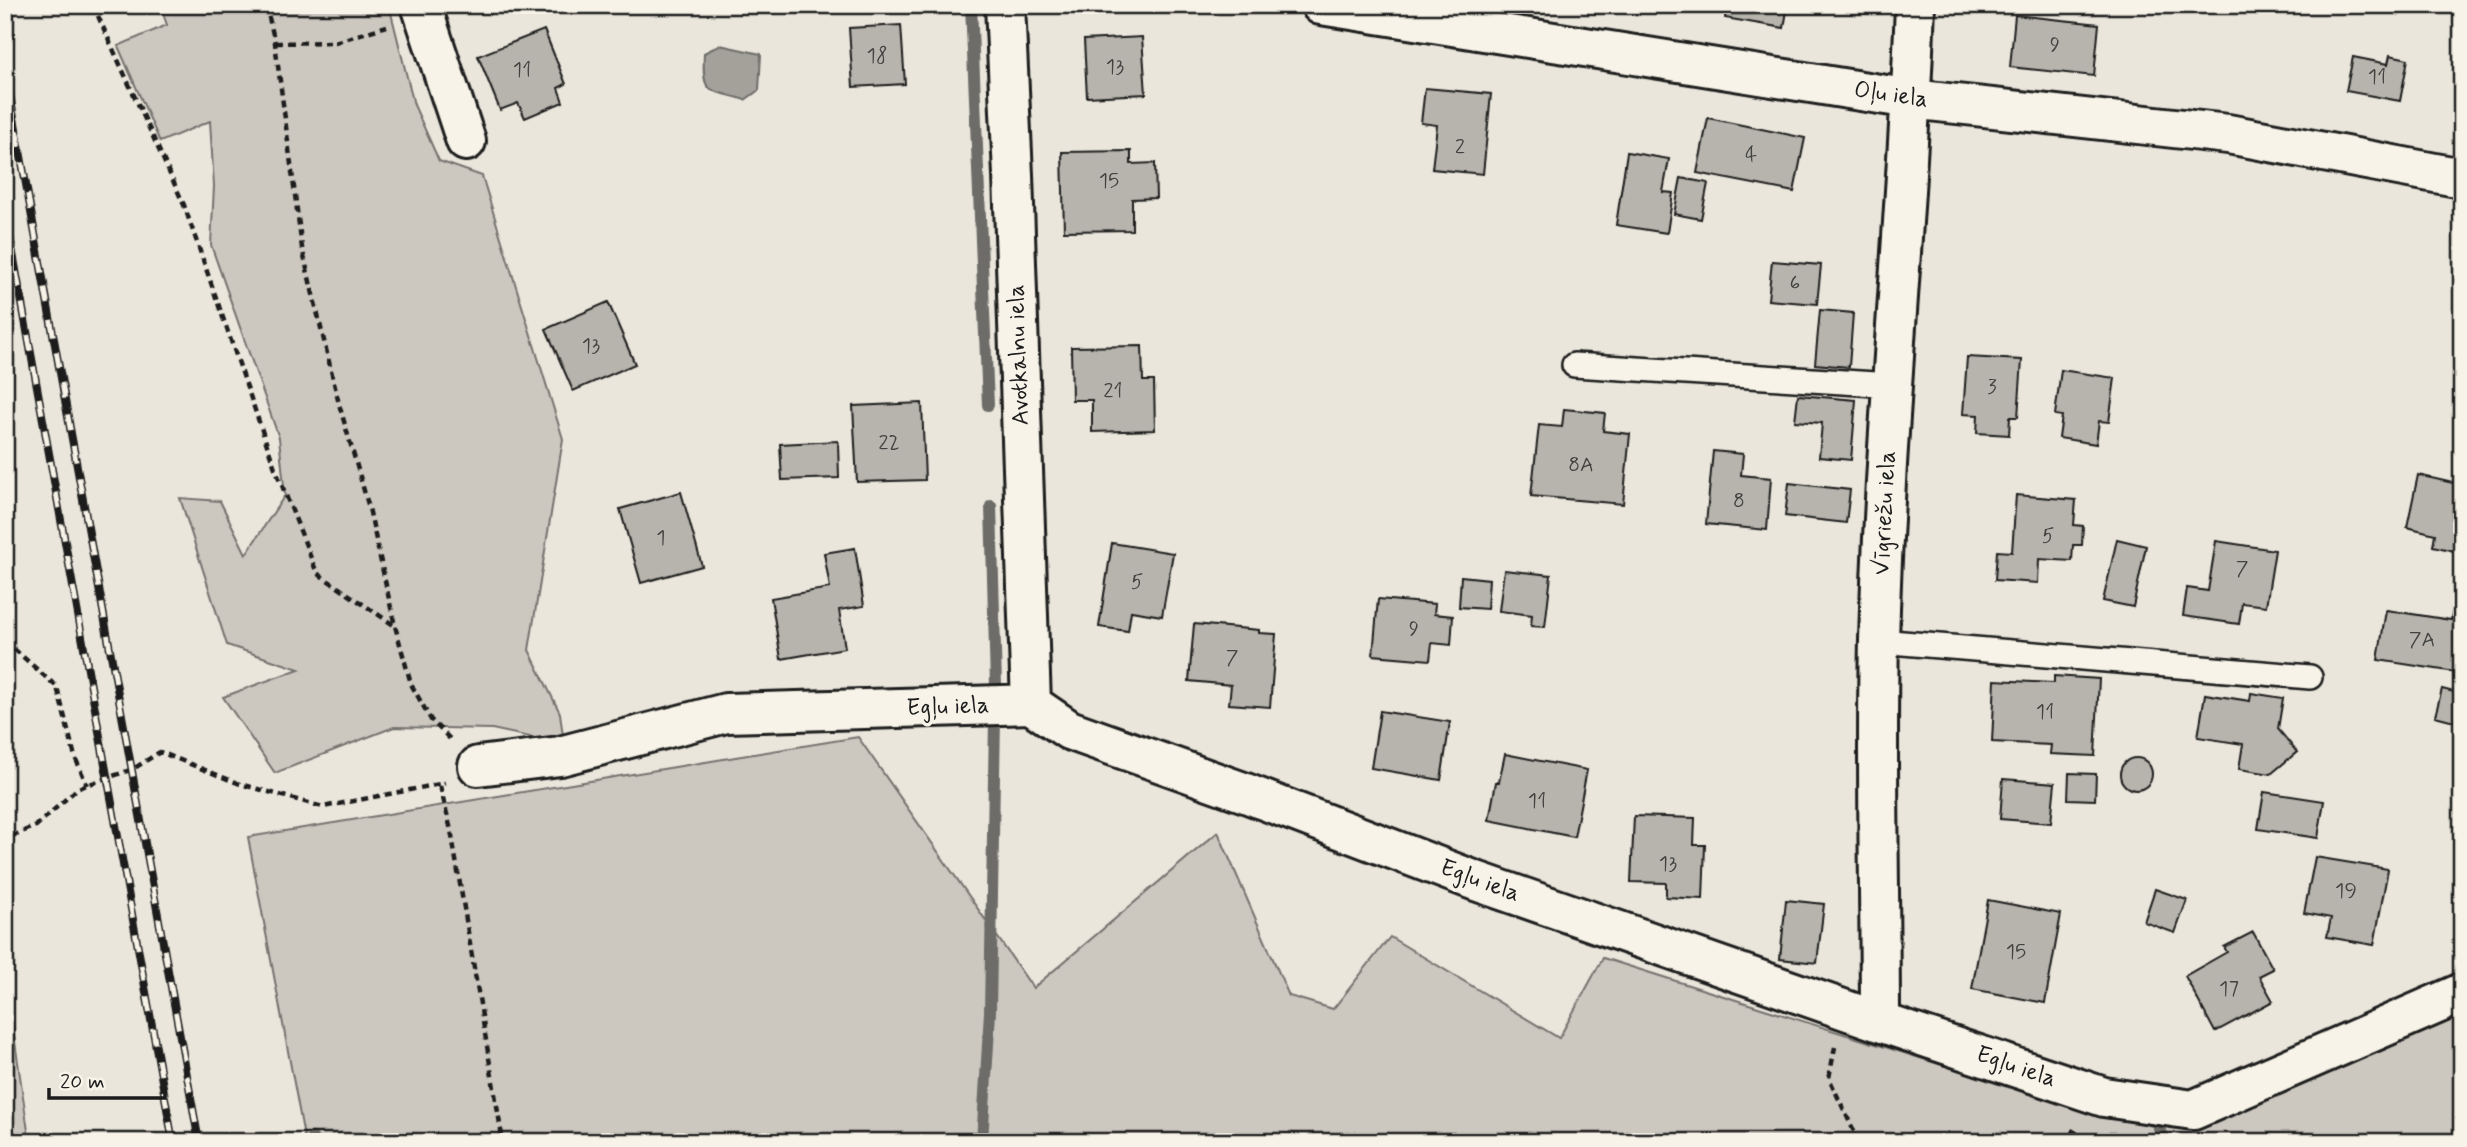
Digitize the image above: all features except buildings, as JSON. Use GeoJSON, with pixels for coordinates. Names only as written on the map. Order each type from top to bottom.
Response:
{"type":"FeatureCollection","features":[{"type":"Feature","properties":{"kind":"street"},"geometry":{"type":"LineString","coordinates":[[421,5],[466,141]]}},
{"type":"Feature","properties":{"kind":"street","name":"Avotkalnu iela"},"geometry":{"type":"LineString","coordinates":[[1005,5],[1031,704]]}},
{"type":"Feature","properties":{"kind":"street","name":"Oļu iela"},"geometry":{"type":"LineString","coordinates":[[1321,5],[1911,99],[2228,135],[2462,178]]}},
{"type":"Feature","properties":{"kind":"street","name":"Vīgriežu iela"},"geometry":{"type":"LineString","coordinates":[[1880,1022],[1879,641],[1891,385],[1915,5]]}},
{"type":"Feature","properties":{"kind":"street","name":"Egļu iela"},"geometry":{"type":"LineString","coordinates":[[478,766],[559,756],[726,713],[1031,704],[1069,730],[1243,792],[1476,881],[2104,1097],[2193,1110],[2462,993]]}},
{"type":"Feature","properties":{"kind":"lane"},"geometry":{"type":"LineString","coordinates":[[1574,365],[1891,385]]}},
{"type":"Feature","properties":{"kind":"lane"},"geometry":{"type":"LineString","coordinates":[[1879,641],[2309,677]]}},
{"type":"Feature","properties":{"kind":"path"},"geometry":{"type":"LineString","coordinates":[[93,5],[184,205],[275,468],[317,573],[395,626]]}},
{"type":"Feature","properties":{"kind":"path"},"geometry":{"type":"LineString","coordinates":[[5,837],[36,826],[78,788],[133,769],[160,752],[240,784],[323,807],[440,786],[478,766],[431,720],[411,684],[302,248],[275,43],[266,5]]}},
{"type":"Feature","properties":{"kind":"path"},"geometry":{"type":"LineString","coordinates":[[275,43],[335,42],[389,25]]}},
{"type":"Feature","properties":{"kind":"path"},"geometry":{"type":"LineString","coordinates":[[5,641],[57,687],[75,757],[87,785]]}},
{"type":"Feature","properties":{"kind":"path"},"geometry":{"type":"LineString","coordinates":[[440,786],[451,830],[503,1142]]}},
{"type":"Feature","properties":{"kind":"path"},"geometry":{"type":"LineString","coordinates":[[5,1108],[12,836]]}},
{"type":"Feature","properties":{"kind":"path"},"geometry":{"type":"LineString","coordinates":[[1841,1008],[1829,1078],[1859,1142]]}},
{"type":"Feature","properties":{"kind":"shaded area"},"geometry":{"type":"Polygon","coordinates":[[[160,5],[389,5],[414,105],[439,161],[482,176],[563,439],[529,650],[560,713],[564,744],[492,729],[394,727],[275,773],[223,697],[299,669],[227,645],[180,498],[220,501],[246,554],[285,495],[279,438],[211,245],[214,186],[210,121],[160,142],[118,46],[167,25],[160,5]]]}},
{"type":"Feature","properties":{"kind":"shaded area"},"geometry":{"type":"Polygon","coordinates":[[[720,45],[761,54],[759,90],[745,100],[715,91],[706,84],[704,53],[720,45]]]}},
{"type":"Feature","properties":{"kind":"shaded area"},"geometry":{"type":"Polygon","coordinates":[[[858,737],[1033,988],[1218,832],[1289,996],[1333,1009],[1390,937],[1559,1038],[1603,958],[1961,1071],[2159,1128],[2462,1007],[2462,1142],[305,1142],[248,837],[858,737]]]}},
{"type":"Feature","properties":{"kind":"shaded area"},"geometry":{"type":"Polygon","coordinates":[[[5,973],[29,1138],[30,1142],[5,1142],[5,973]]]}},
{"type":"Feature","properties":{"kind":"waterway"},"geometry":{"type":"LineString","coordinates":[[971,5],[988,405]]}},
{"type":"Feature","properties":{"kind":"waterway"},"geometry":{"type":"LineString","coordinates":[[991,506],[996,686]]}},
{"type":"Feature","properties":{"kind":"waterway"},"geometry":{"type":"LineString","coordinates":[[982,1142],[990,1012],[995,719]]}},
{"type":"Feature","properties":{"kind":"waterway"},"geometry":{"type":"LineString","coordinates":[[2159,1128],[2166,1142]]}},
{"type":"Feature","properties":{"kind":"waterway"},"geometry":{"type":"LineString","coordinates":[[982,1136],[1000,1142]]}},
{"type":"Feature","properties":{"kind":"waterway"},"geometry":{"type":"LineString","coordinates":[[312,1138],[313,1142]]}},
{"type":"Feature","properties":{"kind":"railway"},"geometry":{"type":"LineString","coordinates":[[5,68],[199,1142]]}},
{"type":"Feature","properties":{"kind":"railway"},"geometry":{"type":"LineString","coordinates":[[5,209],[173,1142]]}}]}
